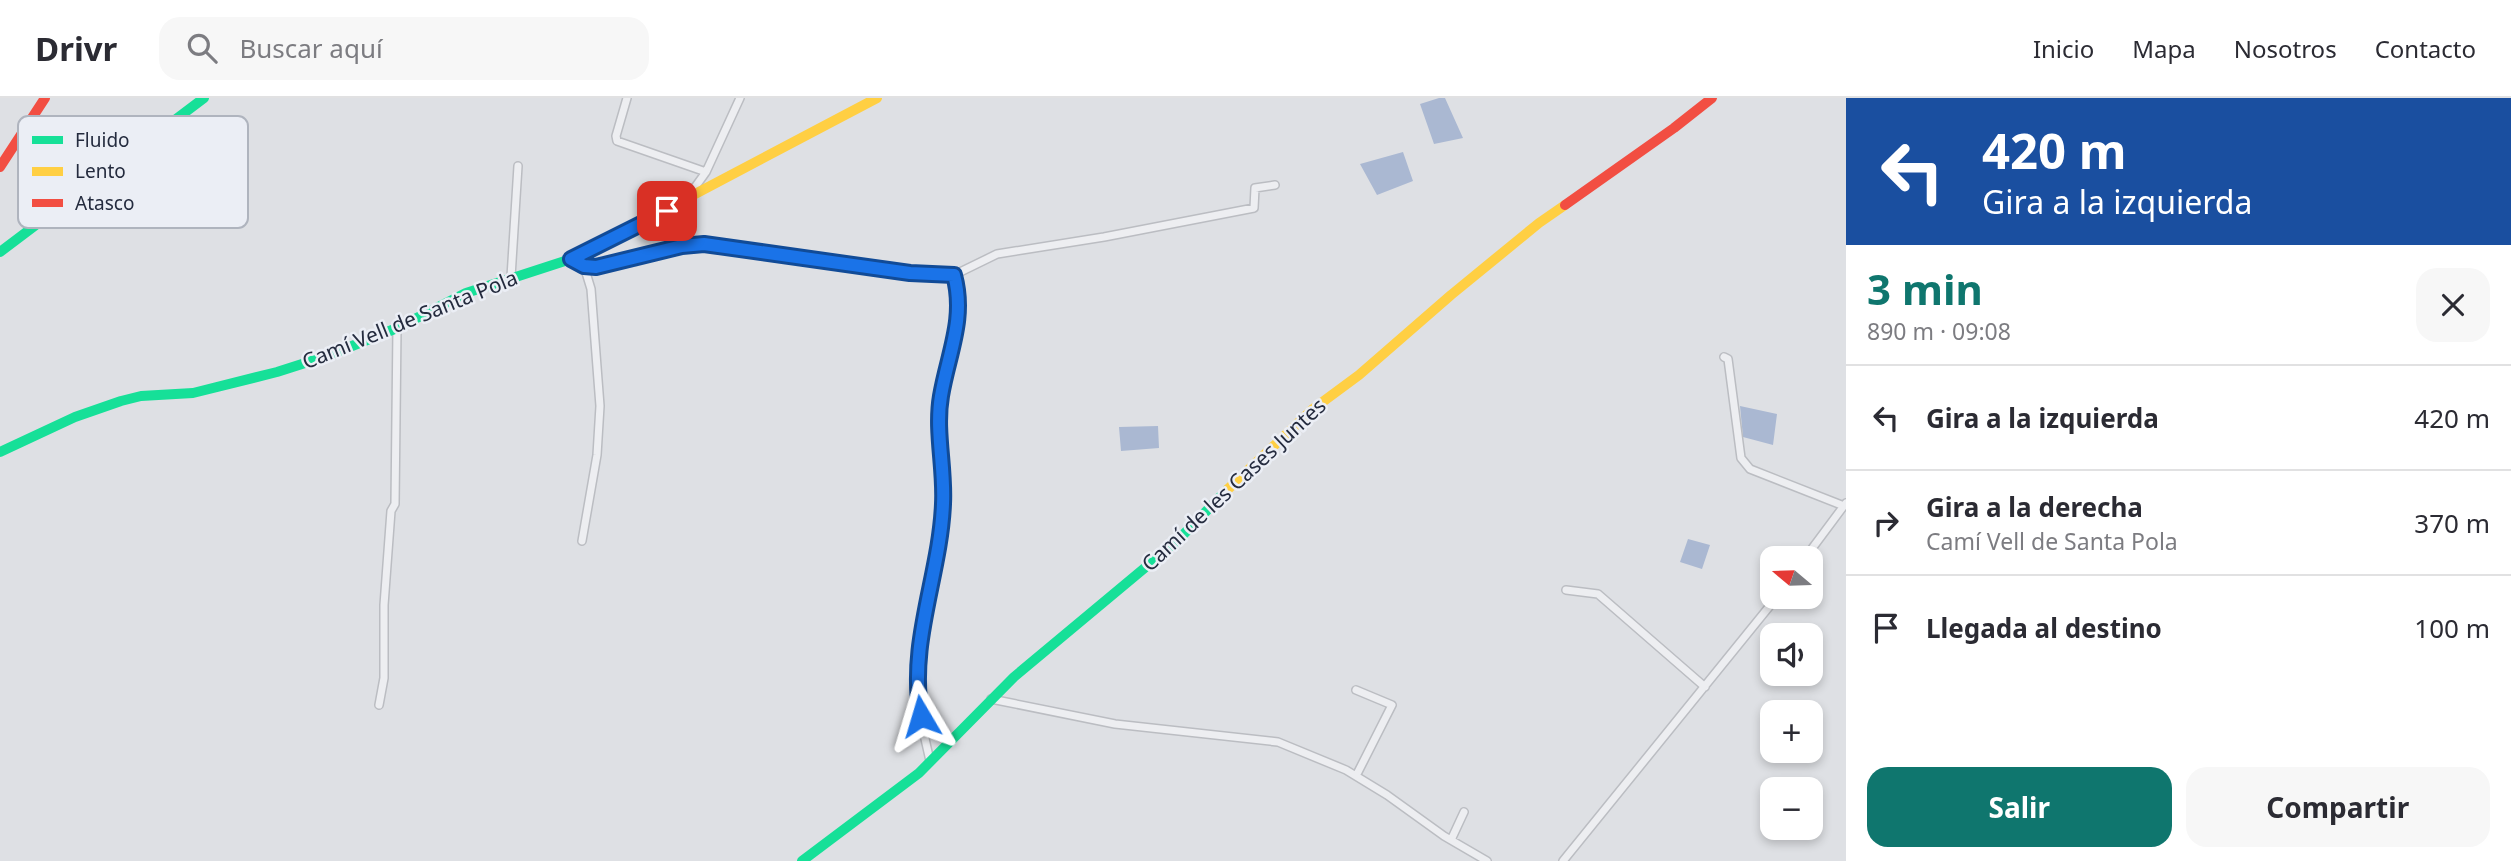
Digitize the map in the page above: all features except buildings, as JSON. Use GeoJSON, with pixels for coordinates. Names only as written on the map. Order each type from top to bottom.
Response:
{"type":"FeatureCollection","features":[{"type":"Feature","properties":{"kind":"street"},"geometry":{"type":"LineString","coordinates":[[33,116],[45,98]]}},
{"type":"Feature","properties":{"kind":"street"},"geometry":{"type":"LineString","coordinates":[[173,116],[197,98]]}},
{"type":"Feature","properties":{"kind":"street"},"geometry":{"type":"LineString","coordinates":[[180,116],[204,98]]}},
{"type":"Feature","properties":{"kind":"street"},"geometry":{"type":"LineString","coordinates":[[627,98],[616,136],[617,141],[706,172]]}},
{"type":"Feature","properties":{"kind":"street"},"geometry":{"type":"LineString","coordinates":[[686,201],[706,172],[740,98]]}},
{"type":"Feature","properties":{"kind":"street","name":"Camí Vell de Santa Pola"},"geometry":{"type":"LineString","coordinates":[[0,453],[75,417],[121,401],[141,396],[194,393],[227,386],[327,356],[397,328],[466,293],[571,259],[686,201],[877,98]]}},
{"type":"Feature","properties":{"kind":"street","name":"Camí de les Cases Juntes"},"geometry":{"type":"LineString","coordinates":[[802,861],[919,773],[990,699],[1177,541],[1261,456],[1313,409],[1360,375],[1539,223],[1712,98]]}},
{"type":"Feature","properties":{"kind":"street"},"geometry":{"type":"LineString","coordinates":[[0,167],[18,139]]}},
{"type":"Feature","properties":{"kind":"street"},"geometry":{"type":"LineString","coordinates":[[510,277],[518,166]]}},
{"type":"Feature","properties":{"kind":"street"},"geometry":{"type":"LineString","coordinates":[[571,259],[584,266],[596,267],[682,246],[704,244],[910,273],[954,275],[997,254],[1104,237],[1254,208],[1255,188],[1275,185]]}},
{"type":"Feature","properties":{"kind":"street"},"geometry":{"type":"LineString","coordinates":[[0,246],[24,228]]}},
{"type":"Feature","properties":{"kind":"street"},"geometry":{"type":"LineString","coordinates":[[0,252],[32,228]]}},
{"type":"Feature","properties":{"kind":"street"},"geometry":{"type":"LineString","coordinates":[[582,541],[597,455],[600,406],[591,289],[584,266]]}},
{"type":"Feature","properties":{"kind":"street"},"geometry":{"type":"LineString","coordinates":[[930,761],[917,690],[917,672],[924,613],[943,514],[940,398],[956,336],[957,288],[954,275]]}},
{"type":"Feature","properties":{"kind":"street"},"geometry":{"type":"LineString","coordinates":[[379,705],[384,678],[384,605],[391,512],[395,504],[397,328]]}},
{"type":"Feature","properties":{"kind":"street"},"geometry":{"type":"LineString","coordinates":[[1724,357],[1728,359],[1741,458],[1750,469],[1845,504],[1814,546]]}},
{"type":"Feature","properties":{"kind":"street"},"geometry":{"type":"LineString","coordinates":[[1566,590],[1598,594],[1705,687]]}},
{"type":"Feature","properties":{"kind":"street"},"geometry":{"type":"LineString","coordinates":[[1563,861],[1767,609]]}},
{"type":"Feature","properties":{"kind":"street"},"geometry":{"type":"LineString","coordinates":[[1356,690],[1392,705],[1356,776]]}},
{"type":"Feature","properties":{"kind":"street"},"geometry":{"type":"LineString","coordinates":[[990,699],[1115,724],[1278,741],[1356,776],[1451,840],[1488,861]]}},
{"type":"Feature","properties":{"kind":"street"},"geometry":{"type":"LineString","coordinates":[[1451,840],[1464,812]]}},
{"type":"Feature","properties":{"kind":"water"},"geometry":{"type":"Polygon","coordinates":[[[1445,98],[1463,138],[1434,144],[1420,104],[1445,98]]]}},
{"type":"Feature","properties":{"kind":"water"},"geometry":{"type":"Polygon","coordinates":[[[1403,152],[1413,181],[1377,195],[1360,164],[1403,152]]]}},
{"type":"Feature","properties":{"kind":"water"},"geometry":{"type":"Polygon","coordinates":[[[1740,406],[1777,414],[1773,445],[1743,437],[1740,406]]]}},
{"type":"Feature","properties":{"kind":"water"},"geometry":{"type":"Polygon","coordinates":[[[1158,426],[1159,448],[1121,451],[1119,427],[1158,426]]]}},
{"type":"Feature","properties":{"kind":"water"},"geometry":{"type":"Polygon","coordinates":[[[1688,539],[1710,545],[1702,569],[1680,562],[1688,539]]]}},
{"type":"Feature","properties":{"kind":"traffic: fast"},"geometry":{"type":"LineString","coordinates":[[180,116],[204,98]]}},
{"type":"Feature","properties":{"kind":"traffic: fast"},"geometry":{"type":"LineString","coordinates":[[0,452],[75,417],[121,401],[141,396],[193,393],[277,372],[327,356],[397,328],[466,293],[571,259],[642,222]]}},
{"type":"Feature","properties":{"kind":"traffic: fast"},"geometry":{"type":"LineString","coordinates":[[0,252],[32,228]]}},
{"type":"Feature","properties":{"kind":"traffic: fast"},"geometry":{"type":"LineString","coordinates":[[802,861],[919,773],[1014,677],[1177,541],[1227,490]]}},
{"type":"Feature","properties":{"kind":"traffic: slow"},"geometry":{"type":"LineString","coordinates":[[642,222],[877,98]]}},
{"type":"Feature","properties":{"kind":"traffic: slow"},"geometry":{"type":"LineString","coordinates":[[1227,490],[1313,409],[1359,375],[1451,295],[1565,205]]}},
{"type":"Feature","properties":{"kind":"traffic: jam"},"geometry":{"type":"LineString","coordinates":[[33,116],[45,98]]}},
{"type":"Feature","properties":{"kind":"traffic: jam"},"geometry":{"type":"LineString","coordinates":[[1565,205],[1712,98]]}},
{"type":"Feature","properties":{"kind":"traffic: jam"},"geometry":{"type":"LineString","coordinates":[[0,167],[18,139]]}},
{"type":"Feature","properties":{"kind":"route"},"geometry":{"type":"LineString","coordinates":[[667,211],[571,259],[584,266],[596,267],[682,246],[704,244],[910,273],[954,275],[957,288],[956,336],[940,398],[944,501],[924,613],[917,672],[921,716]]}}]}
